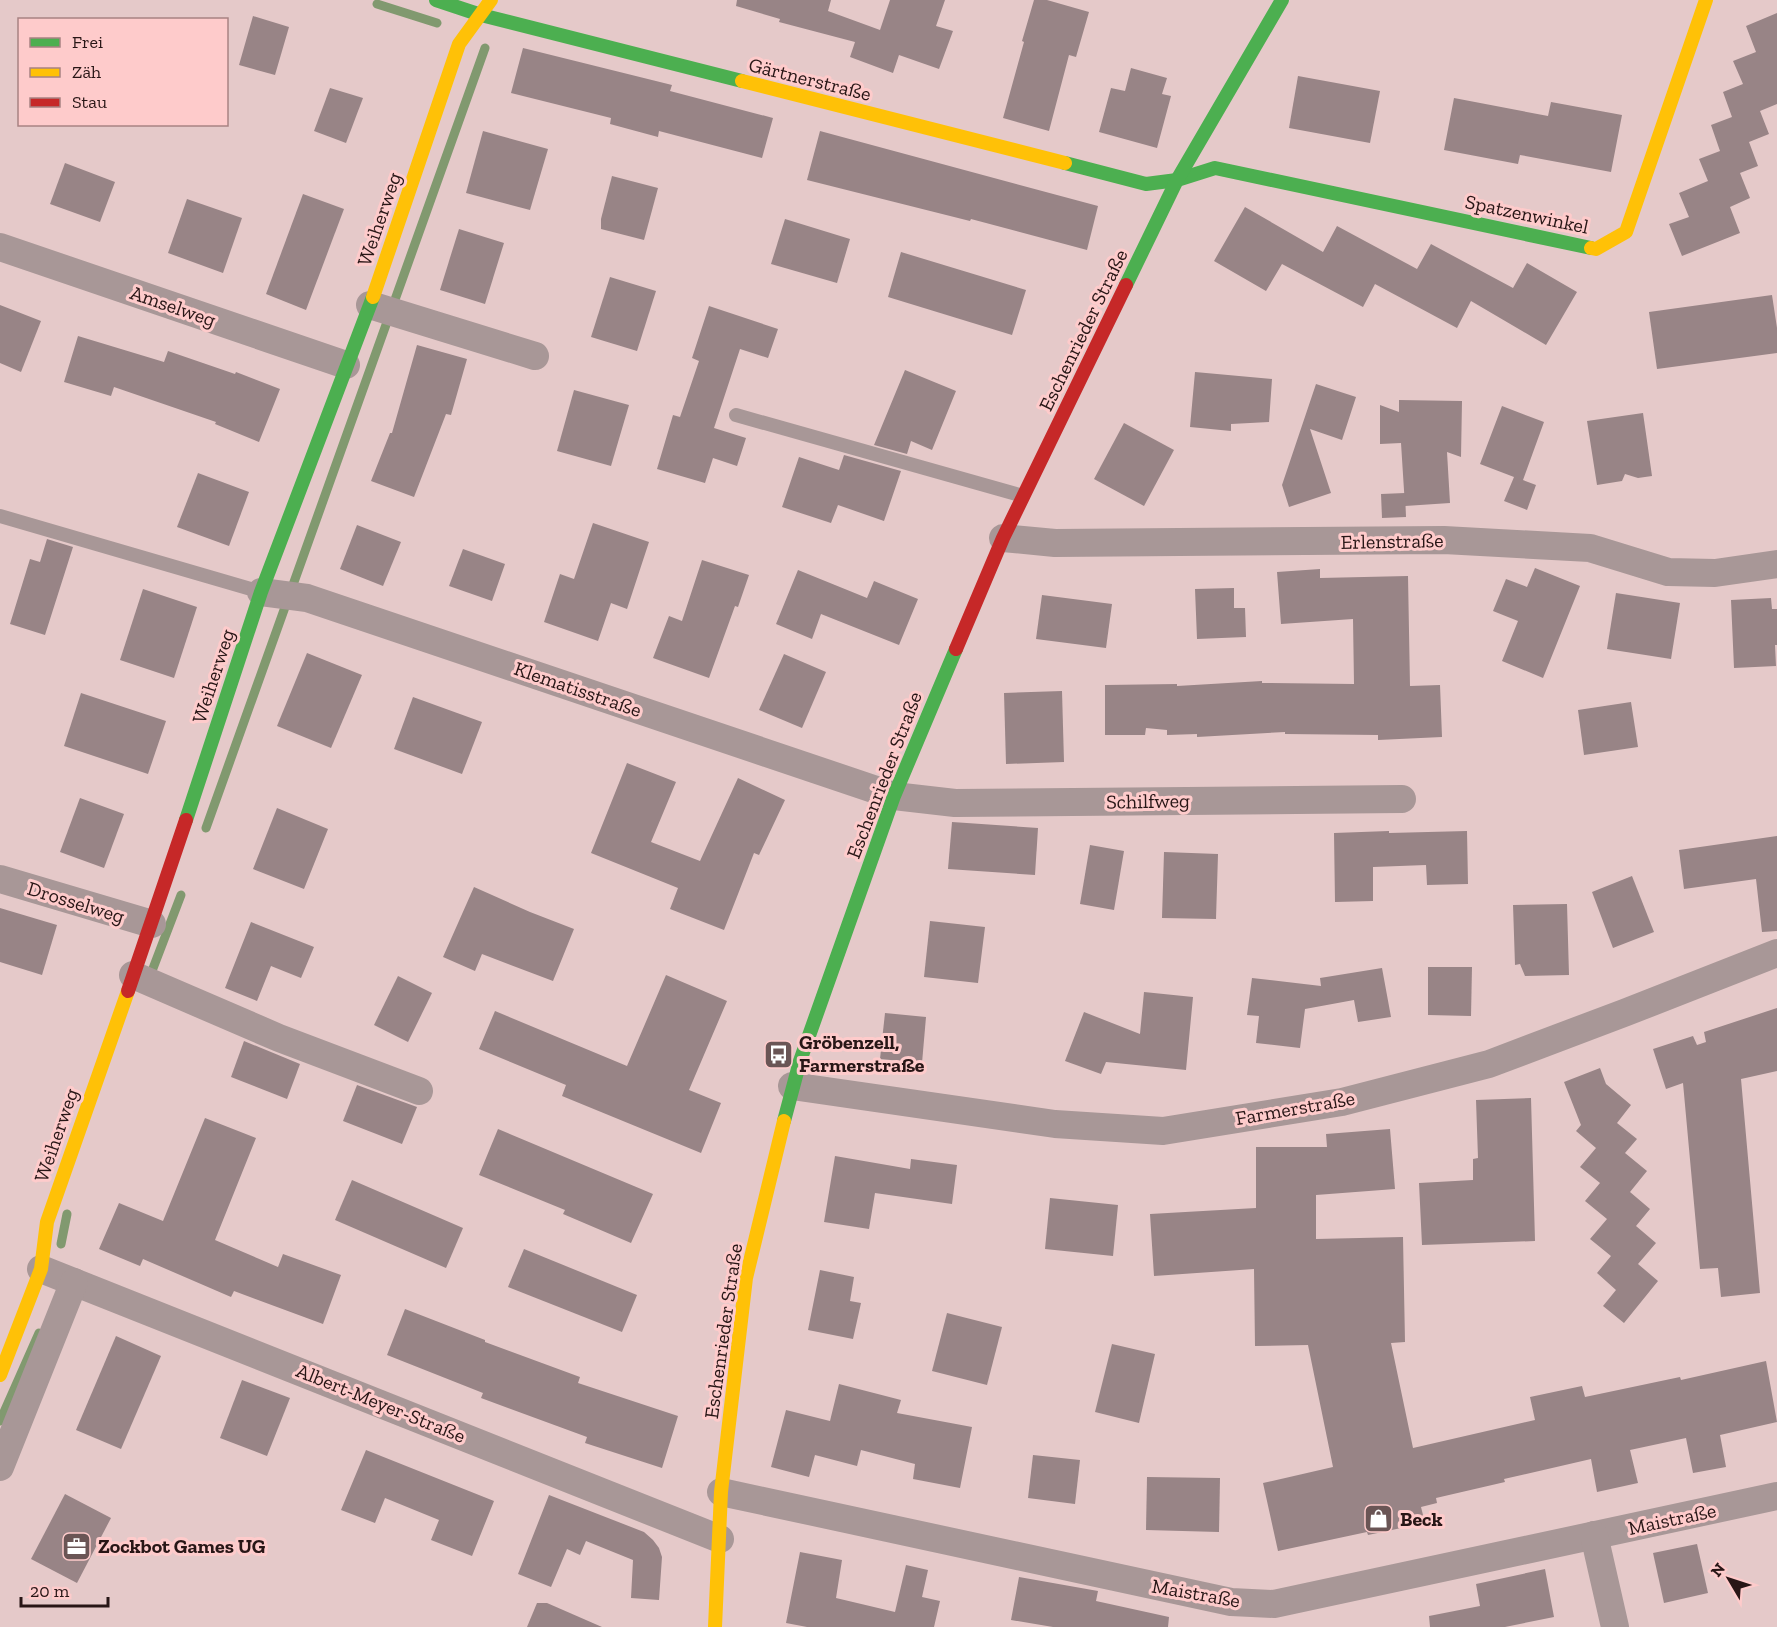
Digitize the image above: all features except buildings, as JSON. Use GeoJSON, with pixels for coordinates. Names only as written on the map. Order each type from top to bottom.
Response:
{"type":"FeatureCollection","features":[{"type":"Feature","properties":{"kind":"street","name":"Gärtnerstraße"},"geometry":{"type":"LineString","coordinates":[[436,0],[482,15],[1146,184],[1177,180]]}},
{"type":"Feature","properties":{"kind":"street","name":"Weiherweg"},"geometry":{"type":"LineString","coordinates":[[0,1375],[41,1269],[47,1222],[144,980],[152,924],[279,594],[346,366],[388,310],[459,44],[491,0]]}},
{"type":"Feature","properties":{"kind":"street","name":"Eschenrieder Straße"},"geometry":{"type":"LineString","coordinates":[[715,1627],[721,1492],[746,1278],[792,1086],[894,796],[1003,538],[1177,180],[1282,0]]}},
{"type":"Feature","properties":{"kind":"street","name":"Spatzenwinkel"},"geometry":{"type":"LineString","coordinates":[[1177,180],[1215,168],[1596,249],[1626,232],[1706,0]]}},
{"type":"Feature","properties":{"kind":"street","name":"Amselweg"},"geometry":{"type":"LineString","coordinates":[[0,247],[346,366]]}},
{"type":"Feature","properties":{"kind":"street"},"geometry":{"type":"LineString","coordinates":[[388,310],[535,356]]}},
{"type":"Feature","properties":{"kind":"street","name":"Erlenstraße"},"geometry":{"type":"LineString","coordinates":[[1003,538],[1055,543],[1444,540],[1590,548],[1668,572],[1715,573],[1777,564]]}},
{"type":"Feature","properties":{"kind":"street","name":"Klematisstraße"},"geometry":{"type":"LineString","coordinates":[[279,594],[894,796]]}},
{"type":"Feature","properties":{"kind":"street","name":"Schilfweg"},"geometry":{"type":"LineString","coordinates":[[894,796],[955,803],[1402,799]]}},
{"type":"Feature","properties":{"kind":"street","name":"Drosselweg"},"geometry":{"type":"LineString","coordinates":[[0,879],[152,924]]}},
{"type":"Feature","properties":{"kind":"street","name":"Farmerstraße"},"geometry":{"type":"LineString","coordinates":[[792,1086],[1055,1124],[1163,1131],[1342,1102],[1489,1064],[1777,953]]}},
{"type":"Feature","properties":{"kind":"street"},"geometry":{"type":"LineString","coordinates":[[144,980],[279,1038],[419,1091]]}},
{"type":"Feature","properties":{"kind":"street","name":"Albert-Meyer-Straße"},"geometry":{"type":"LineString","coordinates":[[41,1269],[720,1539]]}},
{"type":"Feature","properties":{"kind":"street"},"geometry":{"type":"LineString","coordinates":[[1,1462],[74,1282]]}},
{"type":"Feature","properties":{"kind":"street","name":"Maistraße"},"geometry":{"type":"LineString","coordinates":[[721,1492],[1231,1602],[1274,1604],[1777,1496]]}},
{"type":"Feature","properties":{"kind":"street"},"geometry":{"type":"LineString","coordinates":[[1594,1535],[1615,1627]]}},
{"type":"Feature","properties":{"kind":"lane"},"geometry":{"type":"LineString","coordinates":[[736,415],[1024,496]]}},
{"type":"Feature","properties":{"kind":"lane"},"geometry":{"type":"LineString","coordinates":[[0,516],[279,594]]}},
{"type":"Feature","properties":{"kind":"waterway"},"geometry":{"type":"LineString","coordinates":[[377,4],[437,23]]}},
{"type":"Feature","properties":{"kind":"waterway"},"geometry":{"type":"LineString","coordinates":[[206,828],[485,48]]}},
{"type":"Feature","properties":{"kind":"waterway"},"geometry":{"type":"LineString","coordinates":[[152,971],[181,895]]}},
{"type":"Feature","properties":{"kind":"waterway"},"geometry":{"type":"LineString","coordinates":[[61,1244],[67,1214]]}},
{"type":"Feature","properties":{"kind":"waterway"},"geometry":{"type":"LineString","coordinates":[[0,1421],[39,1333]]}},
{"type":"Feature","properties":{"kind":"traffic: fast"},"geometry":{"type":"LineString","coordinates":[[436,0],[481,15],[742,81]]}},
{"type":"Feature","properties":{"kind":"traffic: fast"},"geometry":{"type":"LineString","coordinates":[[1126,285],[1177,180],[1282,0]]}},
{"type":"Feature","properties":{"kind":"traffic: fast"},"geometry":{"type":"LineString","coordinates":[[1065,163],[1146,184],[1177,180],[1215,168],[1591,248]]}},
{"type":"Feature","properties":{"kind":"traffic: fast"},"geometry":{"type":"LineString","coordinates":[[186,820],[261,592],[373,297]]}},
{"type":"Feature","properties":{"kind":"traffic: fast"},"geometry":{"type":"LineString","coordinates":[[784,1121],[800,1061],[894,796],[956,649]]}},
{"type":"Feature","properties":{"kind":"traffic: slow"},"geometry":{"type":"LineString","coordinates":[[373,297],[459,44],[491,0]]}},
{"type":"Feature","properties":{"kind":"traffic: slow"},"geometry":{"type":"LineString","coordinates":[[1591,248],[1596,249],[1626,232],[1706,0]]}},
{"type":"Feature","properties":{"kind":"traffic: slow"},"geometry":{"type":"LineString","coordinates":[[742,81],[1065,163]]}},
{"type":"Feature","properties":{"kind":"traffic: slow"},"geometry":{"type":"LineString","coordinates":[[0,1375],[41,1269],[47,1222],[128,991]]}},
{"type":"Feature","properties":{"kind":"traffic: slow"},"geometry":{"type":"LineString","coordinates":[[715,1627],[721,1492],[746,1278],[784,1121]]}},
{"type":"Feature","properties":{"kind":"traffic: jam"},"geometry":{"type":"LineString","coordinates":[[956,649],[1003,538],[1126,285]]}},
{"type":"Feature","properties":{"kind":"traffic: jam"},"geometry":{"type":"LineString","coordinates":[[128,991],[186,820]]}},
{"type":"Feature","properties":{"kind":"place","name":"Gröbenzell, Farmerstraße"},"geometry":{"type":"Point","coordinates":[778,1054]}},
{"type":"Feature","properties":{"kind":"place","name":"Beck"},"geometry":{"type":"Point","coordinates":[1379,1519]}},
{"type":"Feature","properties":{"kind":"place","name":"Zockbot Games UG"},"geometry":{"type":"Point","coordinates":[77,1546]}}]}
